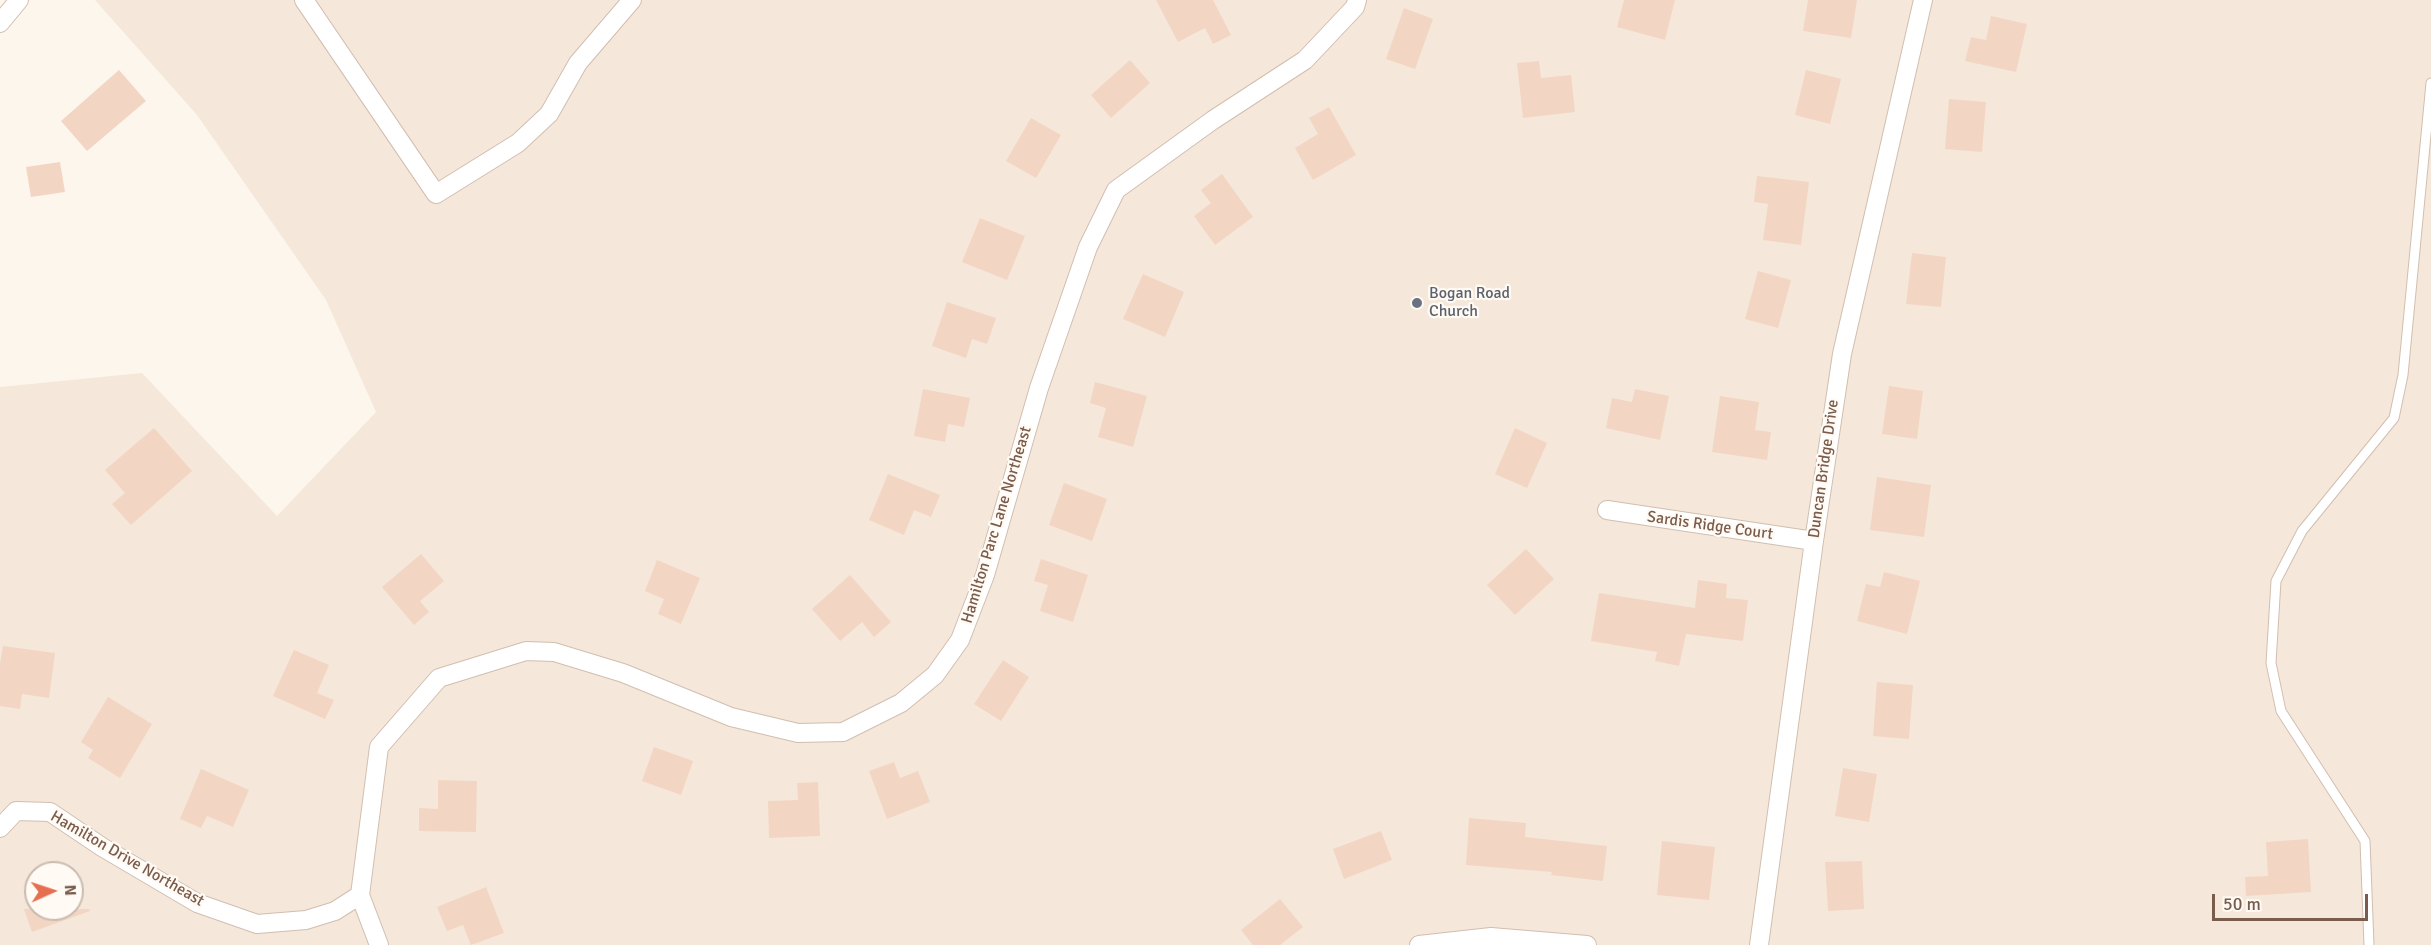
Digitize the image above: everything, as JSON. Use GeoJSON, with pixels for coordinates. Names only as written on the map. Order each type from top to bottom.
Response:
{"type":"FeatureCollection","features":[{"type":"Feature","properties":{"kind":"street"},"geometry":{"type":"LineString","coordinates":[[0,23],[19,0]]}},
{"type":"Feature","properties":{"kind":"street"},"geometry":{"type":"LineString","coordinates":[[304,0],[436,194],[518,143],[549,114],[578,63],[632,0]]}},
{"type":"Feature","properties":{"kind":"street","name":"Hamilton Parc Lane Northeast"},"geometry":{"type":"LineString","coordinates":[[379,945],[360,895],[379,747],[439,678],[526,651],[554,652],[623,673],[731,717],[798,733],[843,732],[902,703],[935,675],[960,640],[985,575],[1040,388],[1088,247],[1116,190],[1213,120],[1305,60],[1355,7],[1357,0]]}},
{"type":"Feature","properties":{"kind":"street","name":"Duncan Bridge Drive"},"geometry":{"type":"LineString","coordinates":[[1759,945],[1842,354],[1923,0]]}},
{"type":"Feature","properties":{"kind":"street","name":"Sardis Ridge Court"},"geometry":{"type":"LineString","coordinates":[[1607,510],[1814,541]]}},
{"type":"Feature","properties":{"kind":"street","name":"Hamilton Drive Northeast"},"geometry":{"type":"LineString","coordinates":[[0,828],[16,811],[50,812],[102,847],[196,903],[257,924],[306,920],[335,911],[360,895]]}},
{"type":"Feature","properties":{"kind":"street"},"geometry":{"type":"LineString","coordinates":[[1419,945],[1491,937],[1587,945]]}},
{"type":"Feature","properties":{"kind":"lane"},"geometry":{"type":"LineString","coordinates":[[2369,945],[2365,841],[2281,711],[2271,663],[2276,581],[2302,531],[2394,418],[2403,375],[2431,83]]}},
{"type":"Feature","properties":{"kind":"shaded area"},"geometry":{"type":"Polygon","coordinates":[[[95,0],[2431,0],[2431,945],[0,945],[0,387],[142,373],[277,516],[376,412],[326,300],[197,115],[95,0]]]}},
{"type":"Feature","properties":{"kind":"building"},"geometry":{"type":"Polygon","coordinates":[[[1156,0],[1213,0],[1231,35],[1213,44],[1205,28],[1178,42],[1156,0]]]}},
{"type":"Feature","properties":{"kind":"building"},"geometry":{"type":"Polygon","coordinates":[[[1624,0],[1675,0],[1665,40],[1617,27],[1624,0]]]}},
{"type":"Feature","properties":{"kind":"building"},"geometry":{"type":"Polygon","coordinates":[[[1808,0],[1857,0],[1851,38],[1803,31],[1808,0]]]}},
{"type":"Feature","properties":{"kind":"building"},"geometry":{"type":"Polygon","coordinates":[[[1404,8],[1433,19],[1415,69],[1386,59],[1404,8]]]}},
{"type":"Feature","properties":{"kind":"building"},"geometry":{"type":"Polygon","coordinates":[[[1991,16],[2027,24],[2016,72],[1965,61],[1971,37],[1986,40],[1991,16]]]}},
{"type":"Feature","properties":{"kind":"building"},"geometry":{"type":"Polygon","coordinates":[[[1130,60],[1150,83],[1111,118],[1091,95],[1130,60]]]}},
{"type":"Feature","properties":{"kind":"building"},"geometry":{"type":"Polygon","coordinates":[[[1539,61],[1541,78],[1571,75],[1575,112],[1523,118],[1517,63],[1539,61]]]}},
{"type":"Feature","properties":{"kind":"building"},"geometry":{"type":"Polygon","coordinates":[[[119,70],[146,101],[87,151],[61,121],[119,70]]]}},
{"type":"Feature","properties":{"kind":"building"},"geometry":{"type":"Polygon","coordinates":[[[1806,70],[1841,79],[1830,124],[1795,115],[1806,70]]]}},
{"type":"Feature","properties":{"kind":"building"},"geometry":{"type":"Polygon","coordinates":[[[1949,99],[1986,102],[1982,152],[1945,149],[1949,99]]]}},
{"type":"Feature","properties":{"kind":"building"},"geometry":{"type":"Polygon","coordinates":[[[1329,107],[1356,155],[1313,180],[1295,148],[1318,134],[1309,118],[1329,107]]]}},
{"type":"Feature","properties":{"kind":"building"},"geometry":{"type":"Polygon","coordinates":[[[1031,118],[1061,135],[1036,178],[1006,161],[1031,118]]]}},
{"type":"Feature","properties":{"kind":"building"},"geometry":{"type":"Polygon","coordinates":[[[60,162],[65,192],[31,197],[26,167],[60,162]]]}},
{"type":"Feature","properties":{"kind":"building"},"geometry":{"type":"Polygon","coordinates":[[[1222,174],[1253,217],[1215,245],[1194,216],[1211,203],[1201,190],[1222,174]]]}},
{"type":"Feature","properties":{"kind":"building"},"geometry":{"type":"Polygon","coordinates":[[[1757,176],[1809,182],[1801,245],[1763,240],[1768,204],[1754,202],[1757,176]]]}},
{"type":"Feature","properties":{"kind":"building"},"geometry":{"type":"Polygon","coordinates":[[[980,218],[1025,236],[1007,280],[962,262],[980,218]]]}},
{"type":"Feature","properties":{"kind":"building"},"geometry":{"type":"Polygon","coordinates":[[[1912,253],[1946,257],[1941,307],[1906,304],[1912,253]]]}},
{"type":"Feature","properties":{"kind":"building"},"geometry":{"type":"Polygon","coordinates":[[[1758,271],[1791,280],[1778,328],[1745,319],[1758,271]]]}},
{"type":"Feature","properties":{"kind":"building"},"geometry":{"type":"Polygon","coordinates":[[[1143,274],[1184,292],[1165,337],[1123,319],[1143,274]]]}},
{"type":"Feature","properties":{"kind":"building"},"geometry":{"type":"Polygon","coordinates":[[[947,302],[996,318],[987,344],[972,339],[966,358],[932,346],[947,302]]]}},
{"type":"Feature","properties":{"kind":"building"},"geometry":{"type":"Polygon","coordinates":[[[1095,382],[1147,396],[1133,447],[1098,437],[1106,408],[1090,403],[1095,382]]]}},
{"type":"Feature","properties":{"kind":"building"},"geometry":{"type":"Polygon","coordinates":[[[1889,386],[1923,391],[1917,439],[1882,434],[1889,386]]]}},
{"type":"Feature","properties":{"kind":"building"},"geometry":{"type":"Polygon","coordinates":[[[923,389],[970,398],[964,427],[948,424],[945,442],[914,436],[923,389]]]}},
{"type":"Feature","properties":{"kind":"building"},"geometry":{"type":"Polygon","coordinates":[[[1635,389],[1669,396],[1660,440],[1606,428],[1612,398],[1632,402],[1635,389]]]}},
{"type":"Feature","properties":{"kind":"building"},"geometry":{"type":"Polygon","coordinates":[[[1720,396],[1759,402],[1755,430],[1771,432],[1767,460],[1712,452],[1720,396]]]}},
{"type":"Feature","properties":{"kind":"building"},"geometry":{"type":"Polygon","coordinates":[[[154,428],[192,471],[131,525],[112,504],[125,493],[105,470],[154,428]]]}},
{"type":"Feature","properties":{"kind":"building"},"geometry":{"type":"Polygon","coordinates":[[[1515,428],[1547,443],[1527,488],[1495,474],[1515,428]]]}},
{"type":"Feature","properties":{"kind":"building"},"geometry":{"type":"Polygon","coordinates":[[[888,474],[940,495],[931,517],[914,510],[904,535],[869,520],[888,474]]]}},
{"type":"Feature","properties":{"kind":"building"},"geometry":{"type":"Polygon","coordinates":[[[1877,477],[1931,485],[1924,537],[1870,530],[1877,477]]]}},
{"type":"Feature","properties":{"kind":"building"},"geometry":{"type":"Polygon","coordinates":[[[1064,483],[1107,499],[1092,541],[1049,525],[1064,483]]]}},
{"type":"Feature","properties":{"kind":"building"},"geometry":{"type":"Polygon","coordinates":[[[1526,549],[1554,579],[1515,615],[1487,585],[1526,549]]]}},
{"type":"Feature","properties":{"kind":"building"},"geometry":{"type":"Polygon","coordinates":[[[421,554],[444,581],[420,601],[429,612],[414,625],[382,587],[421,554]]]}},
{"type":"Feature","properties":{"kind":"building"},"geometry":{"type":"Polygon","coordinates":[[[1041,559],[1088,575],[1073,622],[1040,611],[1048,585],[1034,581],[1041,559]]]}},
{"type":"Feature","properties":{"kind":"building"},"geometry":{"type":"Polygon","coordinates":[[[657,560],[700,578],[681,624],[658,614],[664,599],[645,591],[657,560]]]}},
{"type":"Feature","properties":{"kind":"building"},"geometry":{"type":"Polygon","coordinates":[[[1884,572],[1920,581],[1907,634],[1857,621],[1866,584],[1880,587],[1884,572]]]}},
{"type":"Feature","properties":{"kind":"building"},"geometry":{"type":"Polygon","coordinates":[[[850,575],[891,622],[874,637],[862,622],[840,641],[812,609],[850,575]]]}},
{"type":"Feature","properties":{"kind":"building"},"geometry":{"type":"Polygon","coordinates":[[[1698,580],[1727,584],[1726,598],[1748,600],[1743,641],[1686,634],[1679,666],[1655,661],[1657,652],[1591,641],[1599,593],[1695,608],[1698,580]]]}},
{"type":"Feature","properties":{"kind":"building"},"geometry":{"type":"Polygon","coordinates":[[[3,646],[55,653],[49,698],[22,694],[20,709],[0,706],[0,664],[3,646]]]}},
{"type":"Feature","properties":{"kind":"building"},"geometry":{"type":"Polygon","coordinates":[[[294,650],[329,665],[317,693],[334,700],[325,719],[273,696],[294,650]]]}},
{"type":"Feature","properties":{"kind":"building"},"geometry":{"type":"Polygon","coordinates":[[[1003,660],[1029,677],[1001,721],[974,704],[1003,660]]]}},
{"type":"Feature","properties":{"kind":"building"},"geometry":{"type":"Polygon","coordinates":[[[1877,682],[1913,685],[1909,739],[1873,736],[1877,682]]]}},
{"type":"Feature","properties":{"kind":"building"},"geometry":{"type":"Polygon","coordinates":[[[108,697],[152,724],[120,778],[88,758],[93,750],[81,742],[108,697]]]}},
{"type":"Feature","properties":{"kind":"building"},"geometry":{"type":"Polygon","coordinates":[[[654,747],[693,761],[681,795],[642,781],[654,747]]]}},
{"type":"Feature","properties":{"kind":"building"},"geometry":{"type":"Polygon","coordinates":[[[894,762],[900,778],[918,771],[930,802],[887,819],[869,771],[894,762]]]}},
{"type":"Feature","properties":{"kind":"building"},"geometry":{"type":"Polygon","coordinates":[[[1843,768],[1877,774],[1869,822],[1835,816],[1843,768]]]}},
{"type":"Feature","properties":{"kind":"building"},"geometry":{"type":"Polygon","coordinates":[[[201,769],[249,790],[233,827],[207,816],[201,828],[180,819],[201,769]]]}},
{"type":"Feature","properties":{"kind":"building"},"geometry":{"type":"Polygon","coordinates":[[[438,780],[477,781],[476,832],[419,831],[419,808],[438,809],[438,780]]]}},
{"type":"Feature","properties":{"kind":"building"},"geometry":{"type":"Polygon","coordinates":[[[818,782],[820,836],[769,838],[768,801],[798,800],[797,783],[818,782]]]}},
{"type":"Feature","properties":{"kind":"building"},"geometry":{"type":"Polygon","coordinates":[[[1469,818],[1526,823],[1525,837],[1607,846],[1603,881],[1551,875],[1552,872],[1466,865],[1469,818]]]}},
{"type":"Feature","properties":{"kind":"building"},"geometry":{"type":"Polygon","coordinates":[[[1381,831],[1392,860],[1344,879],[1333,849],[1381,831]]]}},
{"type":"Feature","properties":{"kind":"building"},"geometry":{"type":"Polygon","coordinates":[[[2308,839],[2311,892],[2246,896],[2245,877],[2268,876],[2266,842],[2308,839]]]}},
{"type":"Feature","properties":{"kind":"building"},"geometry":{"type":"Polygon","coordinates":[[[1662,841],[1715,847],[1709,900],[1657,895],[1662,841]]]}},
{"type":"Feature","properties":{"kind":"building"},"geometry":{"type":"Polygon","coordinates":[[[1862,861],[1864,909],[1828,911],[1825,862],[1862,861]]]}},
{"type":"Feature","properties":{"kind":"building"},"geometry":{"type":"Polygon","coordinates":[[[486,887],[504,933],[471,945],[463,925],[447,931],[437,907],[486,887]]]}},
{"type":"Feature","properties":{"kind":"building"},"geometry":{"type":"Polygon","coordinates":[[[1280,899],[1303,927],[1280,945],[1253,945],[1241,930],[1280,899]]]}},
{"type":"Feature","properties":{"kind":"building"},"geometry":{"type":"Polygon","coordinates":[[[28,921],[62,921],[32,932],[28,921]]]}},
{"type":"Feature","properties":{"kind":"place","name":"Bogan Road Church"},"geometry":{"type":"Point","coordinates":[1417,303]}}]}
